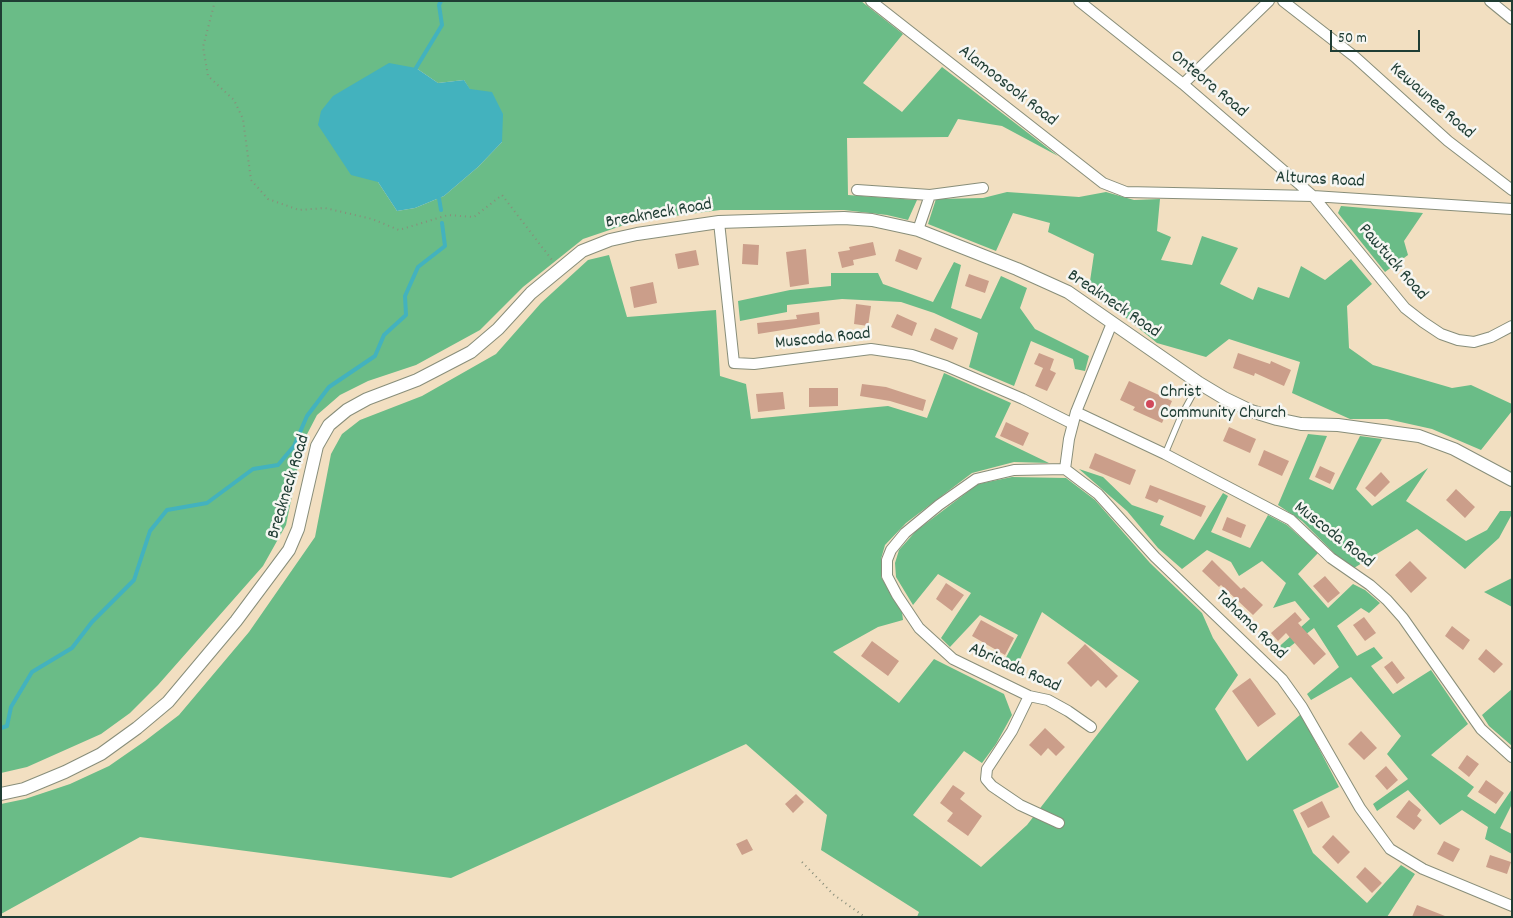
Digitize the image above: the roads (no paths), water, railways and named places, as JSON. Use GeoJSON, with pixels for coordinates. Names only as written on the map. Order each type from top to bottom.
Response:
{"type":"FeatureCollection","features":[{"type":"Feature","properties":{"kind":"street","name":"Alamoosook Road"},"geometry":{"type":"LineString","coordinates":[[872,1],[1103,183],[1126,192]]}},
{"type":"Feature","properties":{"kind":"street","name":"Onteora Road"},"geometry":{"type":"LineString","coordinates":[[1079,1],[1183,84],[1313,196]]}},
{"type":"Feature","properties":{"kind":"street"},"geometry":{"type":"LineString","coordinates":[[1183,84],[1269,1]]}},
{"type":"Feature","properties":{"kind":"street","name":"Kewaunee Road"},"geometry":{"type":"LineString","coordinates":[[1283,1],[1355,57],[1448,141],[1512,190]]}},
{"type":"Feature","properties":{"kind":"street"},"geometry":{"type":"LineString","coordinates":[[1490,1],[1512,19]]}},
{"type":"Feature","properties":{"kind":"street"},"geometry":{"type":"LineString","coordinates":[[857,190],[930,195],[983,188]]}},
{"type":"Feature","properties":{"kind":"street","name":"Alturas Road"},"geometry":{"type":"LineString","coordinates":[[1126,192],[1313,196],[1512,208]]}},
{"type":"Feature","properties":{"kind":"street"},"geometry":{"type":"LineString","coordinates":[[918,230],[930,195]]}},
{"type":"Feature","properties":{"kind":"street","name":"Pawtuck Road"},"geometry":{"type":"LineString","coordinates":[[1313,196],[1405,308],[1441,334],[1458,340],[1474,342],[1490,337],[1512,326]]}},
{"type":"Feature","properties":{"kind":"street","name":"Breakneck Road"},"geometry":{"type":"LineString","coordinates":[[1,794],[24,789],[101,754],[137,728],[168,702],[236,621],[289,550],[298,529],[317,446],[329,425],[346,410],[367,399],[417,380],[471,352],[498,330],[531,294],[582,251],[610,240],[637,234],[719,222],[844,218],[872,220],[918,230],[1017,269],[1068,292],[1199,383],[1251,411],[1301,424],[1338,425],[1419,436],[1454,448],[1512,480]]}},
{"type":"Feature","properties":{"kind":"street","name":"Muscoda Road"},"geometry":{"type":"LineString","coordinates":[[719,222],[734,363],[754,364],[871,348],[912,355],[946,366],[1023,399],[1073,424]]}},
{"type":"Feature","properties":{"kind":"street"},"geometry":{"type":"LineString","coordinates":[[1065,469],[1069,439],[1076,412],[1112,324]]}},
{"type":"Feature","properties":{"kind":"street","name":"Muscoda Road"},"geometry":{"type":"LineString","coordinates":[[1076,412],[1164,454],[1291,520],[1331,558],[1374,588],[1402,618],[1481,729],[1512,757]]}},
{"type":"Feature","properties":{"kind":"street","name":"Abricada Road"},"geometry":{"type":"LineString","coordinates":[[1065,469],[1014,470],[976,479],[939,505],[905,534],[891,550],[887,560],[887,576],[919,628],[952,659],[1029,696],[1048,700],[1068,710],[1091,727]]}},
{"type":"Feature","properties":{"kind":"street","name":"Tahama Road"},"geometry":{"type":"LineString","coordinates":[[1065,469],[1098,494],[1155,557],[1282,679],[1302,707],[1360,808],[1390,849],[1423,869],[1512,906]]}},
{"type":"Feature","properties":{"kind":"street"},"geometry":{"type":"LineString","coordinates":[[1029,696],[1012,731],[987,769],[986,779],[992,786],[1020,805],[1059,822]]}},
{"type":"Feature","properties":{"kind":"lane"},"geometry":{"type":"LineString","coordinates":[[1164,454],[1181,416],[1199,383]]}},
{"type":"Feature","properties":{"kind":"water"},"geometry":{"type":"Polygon","coordinates":[[[389,63],[416,68],[438,83],[464,80],[470,89],[492,92],[503,114],[502,142],[478,167],[444,196],[415,208],[397,211],[378,182],[351,175],[318,125],[321,111],[333,96],[389,63]]]}},
{"type":"Feature","properties":{"kind":"waterway"},"geometry":{"type":"LineString","coordinates":[[416,68],[442,25],[439,5],[441,1]]}},
{"type":"Feature","properties":{"kind":"waterway"},"geometry":{"type":"LineString","coordinates":[[439,198],[441,210]]}},
{"type":"Feature","properties":{"kind":"waterway"},"geometry":{"type":"LineString","coordinates":[[1,728],[7,726],[11,707],[32,672],[72,648],[92,622],[134,580],[150,531],[167,510],[207,503],[253,469],[278,465],[294,446],[307,416],[329,387],[375,356],[384,335],[406,315],[405,296],[418,267],[445,246],[442,223]]}},
{"type":"Feature","properties":{"kind":"place","name":"Christ Community Church"},"geometry":{"type":"Point","coordinates":[1150,404]}}]}
